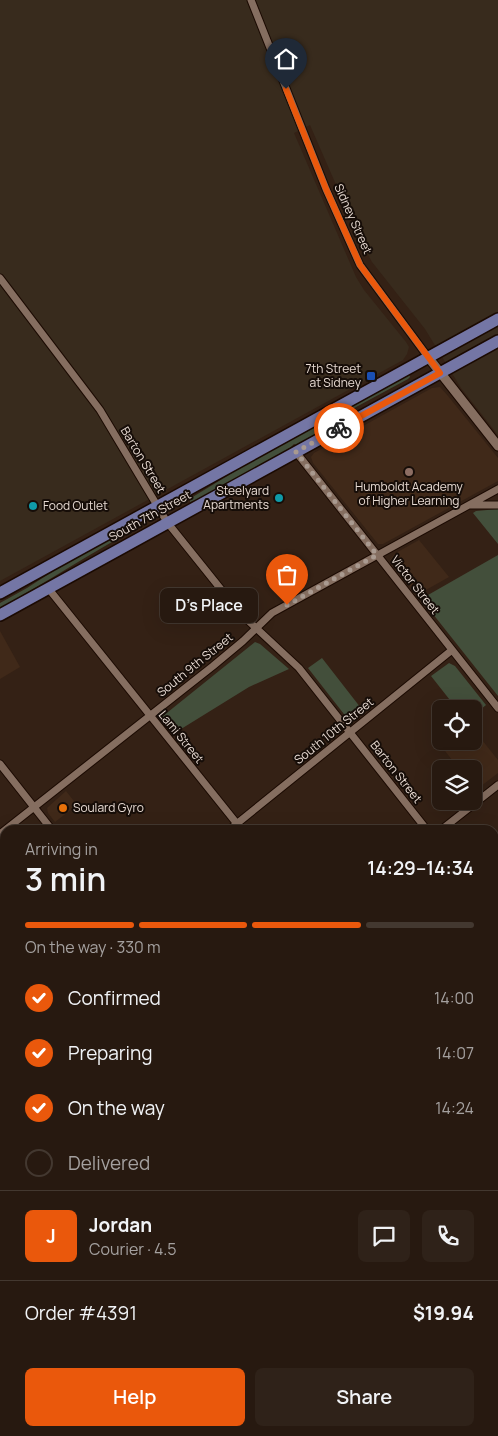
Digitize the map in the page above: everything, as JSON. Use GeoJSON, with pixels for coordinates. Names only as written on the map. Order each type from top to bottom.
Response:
{"type":"FeatureCollection","features":[{"type":"Feature","properties":{"kind":"main road","name":"South 7th Street"},"geometry":{"type":"LineString","coordinates":[[0,593],[498,318]]}},
{"type":"Feature","properties":{"kind":"main road","name":"South 7th Street"},"geometry":{"type":"LineString","coordinates":[[0,614],[498,341]]}},
{"type":"Feature","properties":{"kind":"street","name":"Sidney Street"},"geometry":{"type":"LineString","coordinates":[[251,0],[326,189],[360,265],[440,373],[498,446]]}},
{"type":"Feature","properties":{"kind":"street","name":"Barton Street"},"geometry":{"type":"LineString","coordinates":[[0,278],[100,410],[167,522],[240,613],[299,668],[424,825]]}},
{"type":"Feature","properties":{"kind":"street","name":"Victor Street"},"geometry":{"type":"LineString","coordinates":[[296,452],[498,708]]}},
{"type":"Feature","properties":{"kind":"street","name":"South 9th Street"},"geometry":{"type":"LineString","coordinates":[[11,825],[213,666],[272,613],[498,489]]}},
{"type":"Feature","properties":{"kind":"street","name":"South 9th Street"},"geometry":{"type":"LineString","coordinates":[[469,505],[498,505]]}},
{"type":"Feature","properties":{"kind":"street","name":"Lami Street"},"geometry":{"type":"LineString","coordinates":[[48,588],[237,825]]}},
{"type":"Feature","properties":{"kind":"street","name":"South 10th Street"},"geometry":{"type":"LineString","coordinates":[[241,825],[350,732],[452,650]]}},
{"type":"Feature","properties":{"kind":"street"},"geometry":{"type":"LineString","coordinates":[[0,764],[48,825]]}},
{"type":"Feature","properties":{"kind":"street"},"geometry":{"type":"LineString","coordinates":[[447,825],[498,785]]}},
{"type":"Feature","properties":{"kind":"shaded area"},"geometry":{"type":"Polygon","coordinates":[[[0,0],[498,0],[498,435],[461,388],[425,329],[372,262],[361,242],[310,125],[294,133],[356,277],[409,347],[403,360],[0,581],[0,0]]]}},
{"type":"Feature","properties":{"kind":"shaded area","name":"Humboldt Academy of Higher Learning"},"geometry":{"type":"Polygon","coordinates":[[[440,387],[498,458],[498,481],[383,544],[378,544],[313,463],[311,457],[314,453],[432,388],[440,387]]]}},
{"type":"Feature","properties":{"kind":"shaded area"},"geometry":{"type":"Polygon","coordinates":[[[419,540],[449,577],[417,595],[390,560],[394,554],[419,540]]]}},
{"type":"Feature","properties":{"kind":"shaded area"},"geometry":{"type":"Polygon","coordinates":[[[0,631],[20,667],[0,679],[0,631]]]}},
{"type":"Feature","properties":{"kind":"shaded area"},"geometry":{"type":"Polygon","coordinates":[[[482,740],[498,760],[498,773],[482,785],[482,760],[452,760],[444,750],[482,750],[482,740]]]}},
{"type":"Feature","properties":{"kind":"shaded area","name":"Soulard Gyro"},"geometry":{"type":"Polygon","coordinates":[[[66,791],[77,805],[55,822],[48,813],[47,808],[66,791]]]}},
{"type":"Feature","properties":{"kind":"green space"},"geometry":{"type":"Polygon","coordinates":[[[409,374],[410,377],[408,379],[345,413],[311,437],[296,445],[294,444],[290,448],[190,502],[191,498],[257,458],[409,374]]]}},
{"type":"Feature","properties":{"kind":"green space"},"geometry":{"type":"Polygon","coordinates":[[[498,509],[498,544],[473,513],[476,511],[498,509]]]}},
{"type":"Feature","properties":{"kind":"green space"},"geometry":{"type":"Polygon","coordinates":[[[139,523],[139,526],[133,530],[0,608],[0,603],[72,559],[139,523]]]}},
{"type":"Feature","properties":{"kind":"green space"},"geometry":{"type":"Polygon","coordinates":[[[498,555],[498,696],[421,599],[498,555]]]}},
{"type":"Feature","properties":{"kind":"green space"},"geometry":{"type":"Polygon","coordinates":[[[255,642],[260,644],[289,669],[249,687],[173,734],[162,719],[163,716],[255,642]]]}},
{"type":"Feature","properties":{"kind":"green space"},"geometry":{"type":"Polygon","coordinates":[[[322,658],[364,712],[356,718],[350,720],[347,718],[308,668],[322,658]]]}},
{"type":"Feature","properties":{"kind":"green space"},"geometry":{"type":"Polygon","coordinates":[[[449,663],[455,666],[486,705],[482,708],[482,700],[450,700],[431,676],[449,663]]]}},
{"type":"Feature","properties":{"kind":"way so far"},"geometry":{"type":"LineString","coordinates":[[287,605],[377,555],[296,452],[339,428]]}},
{"type":"Feature","properties":{"kind":"place","name":"7th Street at Sidney"},"geometry":{"type":"Point","coordinates":[371,376]}},
{"type":"Feature","properties":{"kind":"place","name":"Humboldt Academy of Higher Learning"},"geometry":{"type":"Point","coordinates":[409,472]}},
{"type":"Feature","properties":{"kind":"place","name":"Steelyard Apartments"},"geometry":{"type":"Point","coordinates":[279,498]}},
{"type":"Feature","properties":{"kind":"place","name":"Food Outlet"},"geometry":{"type":"Point","coordinates":[33,506]}},
{"type":"Feature","properties":{"kind":"place","name":"D's Place"},"geometry":{"type":"Point","coordinates":[287,605]}},
{"type":"Feature","properties":{"kind":"place","name":"Soulard Gyro"},"geometry":{"type":"Point","coordinates":[63,808]}},
{"type":"Feature","properties":{"kind":"route"},"geometry":{"type":"LineString","coordinates":[[286,89],[326,189],[360,265],[440,373],[339,428]]}}]}
